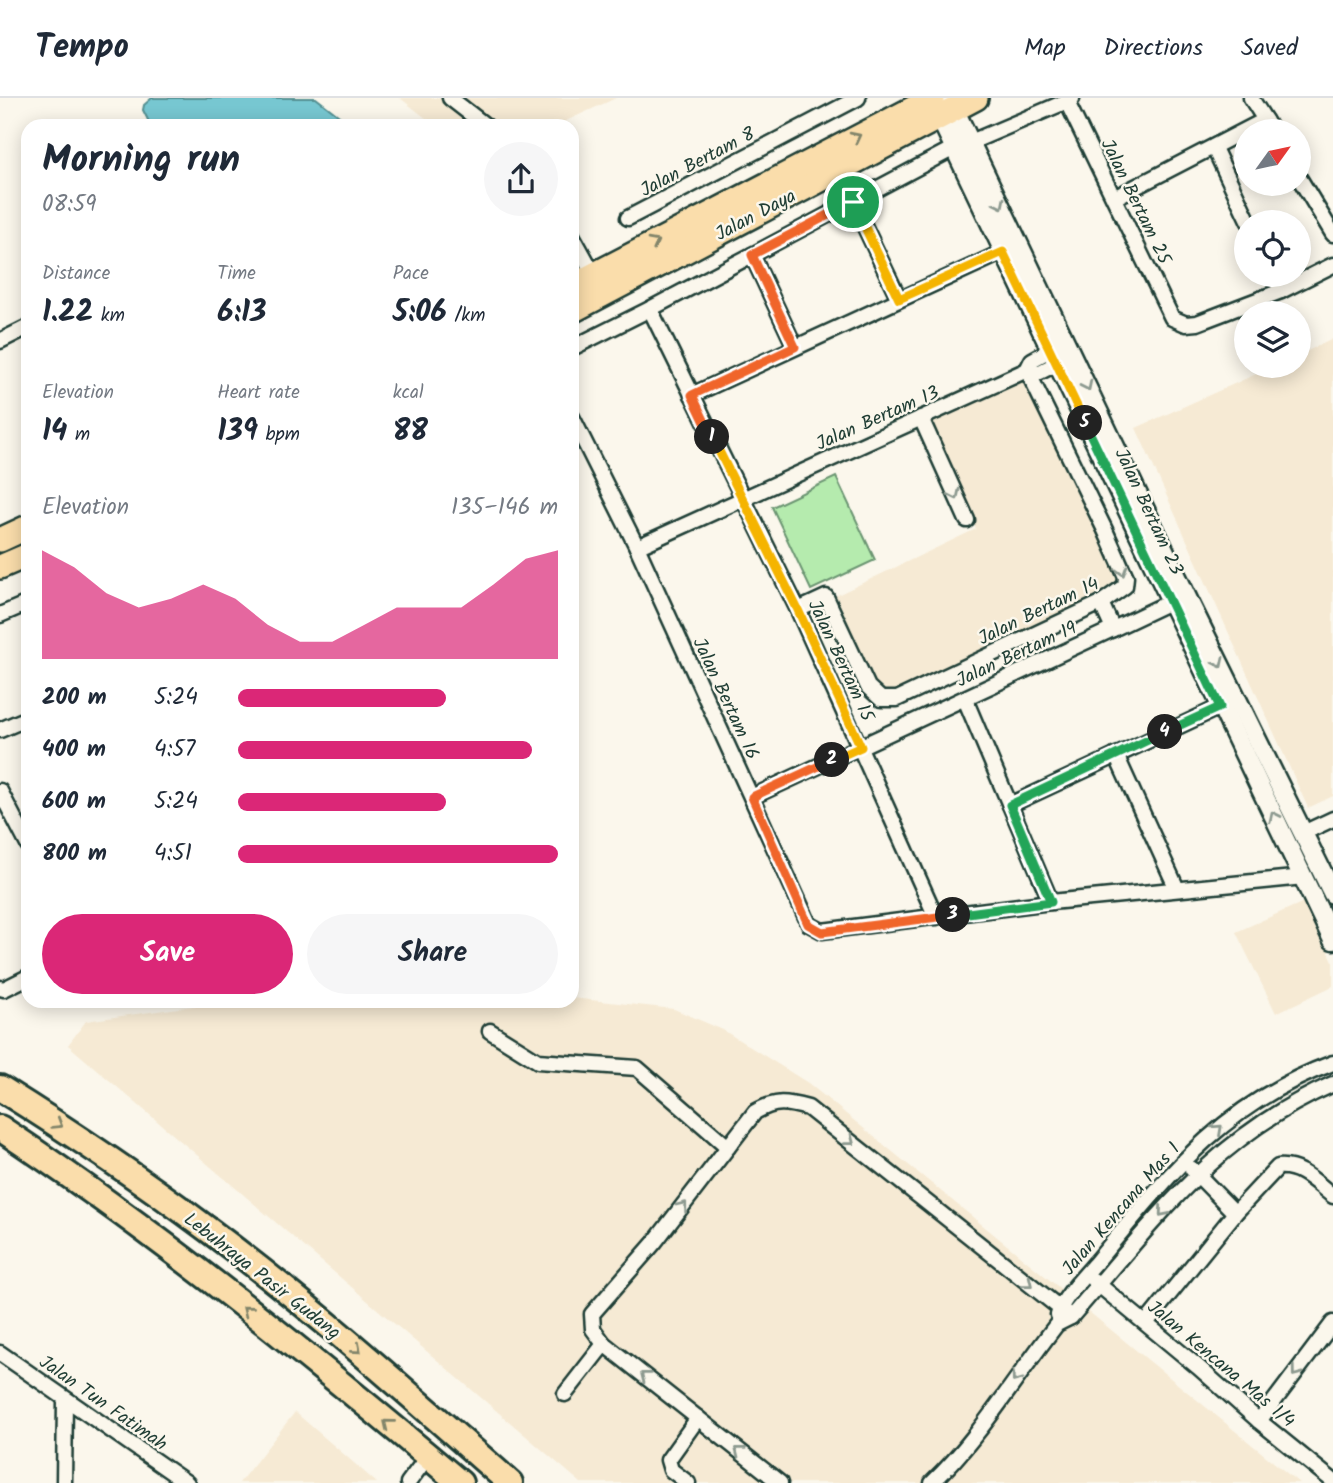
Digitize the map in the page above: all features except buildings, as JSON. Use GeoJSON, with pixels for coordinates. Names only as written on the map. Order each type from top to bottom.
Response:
{"type":"FeatureCollection","features":[{"type":"Feature","properties":{"kind":"highway","name":"Lebuhraya Pasir Gudang"},"geometry":{"type":"LineString","coordinates":[[0,1088],[93,1146],[212,1232],[328,1325],[510,1483]]}},
{"type":"Feature","properties":{"kind":"highway","name":"Lebuhraya Pasir Gudang"},"geometry":{"type":"LineString","coordinates":[[0,1128],[84,1183],[190,1264],[460,1483]]}},
{"type":"Feature","properties":{"kind":"main road","name":"Jalan Daya"},"geometry":{"type":"LineString","coordinates":[[579,304],[599,284],[941,104],[976,98]]}},
{"type":"Feature","properties":{"kind":"main road","name":"Jalan Daya"},"geometry":{"type":"LineString","coordinates":[[579,285],[599,284]]}},
{"type":"Feature","properties":{"kind":"main road"},"geometry":{"type":"LineString","coordinates":[[0,540],[21,530]]}},
{"type":"Feature","properties":{"kind":"main road"},"geometry":{"type":"LineString","coordinates":[[0,567],[21,558]]}},
{"type":"Feature","properties":{"kind":"street"},"geometry":{"type":"LineString","coordinates":[[450,98],[468,104],[480,119]]}},
{"type":"Feature","properties":{"kind":"street","name":"Jalan Bertam 8"},"geometry":{"type":"LineString","coordinates":[[628,218],[858,98]]}},
{"type":"Feature","properties":{"kind":"street"},"geometry":{"type":"LineString","coordinates":[[1251,98],[1264,119]]}},
{"type":"Feature","properties":{"kind":"street"},"geometry":{"type":"LineString","coordinates":[[579,344],[962,145],[1070,100]]}},
{"type":"Feature","properties":{"kind":"street","name":"Jalan Bertam 25"},"geometry":{"type":"LineString","coordinates":[[1070,100],[1172,318],[1178,322],[1197,323],[1281,291]]}},
{"type":"Feature","properties":{"kind":"street","name":"Jalan Bertam 23"},"geometry":{"type":"LineString","coordinates":[[941,104],[1060,357],[1170,603],[1333,940]]}},
{"type":"Feature","properties":{"kind":"street"},"geometry":{"type":"LineString","coordinates":[[1114,198],[1234,140]]}},
{"type":"Feature","properties":{"kind":"street","name":"Jalan Bertam 23"},"geometry":{"type":"LineString","coordinates":[[962,145],[1003,252],[1189,602],[1333,894]]}},
{"type":"Feature","properties":{"kind":"street"},"geometry":{"type":"LineString","coordinates":[[1214,148],[1243,210]]}},
{"type":"Feature","properties":{"kind":"street"},"geometry":{"type":"LineString","coordinates":[[1310,196],[1333,234]]}},
{"type":"Feature","properties":{"kind":"street"},"geometry":{"type":"LineString","coordinates":[[853,202],[899,299]]}},
{"type":"Feature","properties":{"kind":"street"},"geometry":{"type":"LineString","coordinates":[[579,250],[599,284]]}},
{"type":"Feature","properties":{"kind":"street"},"geometry":{"type":"LineString","coordinates":[[692,395],[1003,252]]}},
{"type":"Feature","properties":{"kind":"street"},"geometry":{"type":"LineString","coordinates":[[752,255],[795,347]]}},
{"type":"Feature","properties":{"kind":"street"},"geometry":{"type":"LineString","coordinates":[[1279,287],[1281,291],[1333,265]]}},
{"type":"Feature","properties":{"kind":"street","name":"Jalan Bertam 15"},"geometry":{"type":"LineString","coordinates":[[650,309],[798,610],[936,917]]}},
{"type":"Feature","properties":{"kind":"street"},"geometry":{"type":"LineString","coordinates":[[0,341],[21,330]]}},
{"type":"Feature","properties":{"kind":"street","name":"Jalan Bertam 13"},"geometry":{"type":"LineString","coordinates":[[636,547],[1027,370],[1038,373],[1060,357]]}},
{"type":"Feature","properties":{"kind":"street","name":"Jalan Bertam 14"},"geometry":{"type":"LineString","coordinates":[[798,610],[826,597],[868,687],[881,699],[897,699],[1101,603],[1125,586],[1126,578],[1105,530],[1027,370]]}},
{"type":"Feature","properties":{"kind":"street"},"geometry":{"type":"LineString","coordinates":[[921,418],[967,520]]}},
{"type":"Feature","properties":{"kind":"street","name":"Jalan Bertam 16"},"geometry":{"type":"LineString","coordinates":[[579,431],[636,547],[808,924],[815,930],[822,932],[1051,902],[1304,877]]}},
{"type":"Feature","properties":{"kind":"street","name":"Jalan Bertam 19"},"geometry":{"type":"LineString","coordinates":[[752,797],[1170,603],[1189,602]]}},
{"type":"Feature","properties":{"kind":"street"},"geometry":{"type":"LineString","coordinates":[[1101,603],[1113,629]]}},
{"type":"Feature","properties":{"kind":"street"},"geometry":{"type":"LineString","coordinates":[[0,615],[21,606]]}},
{"type":"Feature","properties":{"kind":"street"},"geometry":{"type":"LineString","coordinates":[[965,699],[1051,902]]}},
{"type":"Feature","properties":{"kind":"street"},"geometry":{"type":"LineString","coordinates":[[1010,805],[1220,707]]}},
{"type":"Feature","properties":{"kind":"street"},"geometry":{"type":"LineString","coordinates":[[0,730],[21,721]]}},
{"type":"Feature","properties":{"kind":"street"},"geometry":{"type":"LineString","coordinates":[[1116,755],[1177,889]]}},
{"type":"Feature","properties":{"kind":"street"},"geometry":{"type":"LineString","coordinates":[[0,791],[21,827]]}},
{"type":"Feature","properties":{"kind":"street"},"geometry":{"type":"LineString","coordinates":[[1303,833],[1333,819]]}},
{"type":"Feature","properties":{"kind":"street"},"geometry":{"type":"LineString","coordinates":[[0,988],[4,989],[21,980]]}},
{"type":"Feature","properties":{"kind":"street"},"geometry":{"type":"LineString","coordinates":[[490,1031],[538,1061],[637,1068],[728,1147]]}},
{"type":"Feature","properties":{"kind":"street","name":"Jalan Kencana Mas 1"},"geometry":{"type":"LineString","coordinates":[[932,1483],[977,1430],[1063,1316],[1086,1274],[1166,1178],[1231,1117],[1301,1076],[1333,1063]]}},
{"type":"Feature","properties":{"kind":"street","name":"Jalan Kencana Mas 1"},"geometry":{"type":"LineString","coordinates":[[1063,1316],[1099,1285],[1196,1175],[1265,1119],[1333,1084]]}},
{"type":"Feature","properties":{"kind":"street"},"geometry":{"type":"LineString","coordinates":[[780,1483],[604,1344],[593,1329],[592,1314],[654,1243],[755,1112],[770,1103],[787,1103],[808,1108],[1063,1316]]}},
{"type":"Feature","properties":{"kind":"street"},"geometry":{"type":"LineString","coordinates":[[1185,1159],[1196,1175],[1235,1213]]}},
{"type":"Feature","properties":{"kind":"street"},"geometry":{"type":"LineString","coordinates":[[1146,1323],[1235,1213],[1278,1167],[1289,1166],[1300,1170],[1333,1196]]}},
{"type":"Feature","properties":{"kind":"street","name":"Jalan Kencana Mas 1/4"},"geometry":{"type":"LineString","coordinates":[[1086,1274],[1333,1481]]}},
{"type":"Feature","properties":{"kind":"street"},"geometry":{"type":"LineString","coordinates":[[1259,1421],[1333,1323]]}},
{"type":"Feature","properties":{"kind":"street"},"geometry":{"type":"LineString","coordinates":[[565,1394],[604,1344]]}},
{"type":"Feature","properties":{"kind":"street","name":"Jalan Tun Fatimah"},"geometry":{"type":"LineString","coordinates":[[0,1353],[187,1483]]}},
{"type":"Feature","properties":{"kind":"street"},"geometry":{"type":"LineString","coordinates":[[64,1483],[65,1400]]}},
{"type":"Feature","properties":{"kind":"street"},"geometry":{"type":"LineString","coordinates":[[688,1483],[671,1470],[668,1460],[698,1418]]}},
{"type":"Feature","properties":{"kind":"street"},"geometry":{"type":"LineString","coordinates":[[408,1483],[428,1456]]}},
{"type":"Feature","properties":{"kind":"shaded area"},"geometry":{"type":"Polygon","coordinates":[[[400,98],[616,98],[570,119],[427,119],[400,98]]]}},
{"type":"Feature","properties":{"kind":"shaded area"},"geometry":{"type":"Polygon","coordinates":[[[1333,339],[1333,796],[1308,808],[1136,428],[1247,378],[1311,378],[1311,349],[1333,339]]]}},
{"type":"Feature","properties":{"kind":"shaded area"},"geometry":{"type":"Polygon","coordinates":[[[1025,376],[1122,578],[1119,585],[1093,601],[896,694],[883,694],[871,684],[831,598],[976,529],[927,420],[1025,376]]]}},
{"type":"Feature","properties":{"kind":"shaded area"},"geometry":{"type":"Polygon","coordinates":[[[1306,901],[1333,961],[1333,986],[1276,1013],[1236,932],[1306,901]]]}},
{"type":"Feature","properties":{"kind":"shaded area"},"geometry":{"type":"Polygon","coordinates":[[[579,999],[674,1009],[723,1030],[808,1083],[1299,1483],[581,1483],[68,1045],[86,1021],[179,1008],[579,1008],[579,999]]]}},
{"type":"Feature","properties":{"kind":"shaded area"},"geometry":{"type":"Polygon","coordinates":[[[295,1412],[377,1483],[239,1483],[295,1412]]]}},
{"type":"Feature","properties":{"kind":"green space"},"geometry":{"type":"Polygon","coordinates":[[[836,477],[875,560],[811,590],[772,507],[836,477]]]}},
{"type":"Feature","properties":{"kind":"water"},"geometry":{"type":"Polygon","coordinates":[[[152,98],[316,98],[343,119],[148,119],[143,110],[144,105],[152,98]]]}},
{"type":"Feature","properties":{"kind":"route"},"geometry":{"type":"LineString","coordinates":[[853,202],[899,299],[1003,252],[1220,707],[1010,805],[1051,902],[822,932],[808,924],[752,797],[861,747],[798,610],[692,395],[795,347],[752,255],[853,202]]}}]}
